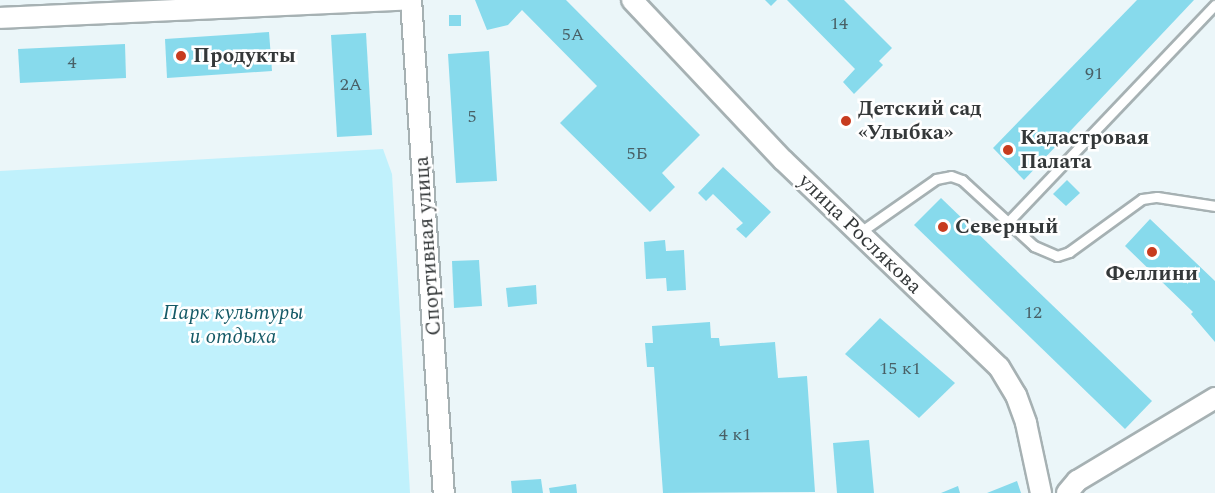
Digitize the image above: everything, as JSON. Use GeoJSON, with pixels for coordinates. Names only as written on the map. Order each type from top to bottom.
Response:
{"type":"FeatureCollection","features":[{"type":"Feature","properties":{"kind":"street"},"geometry":{"type":"LineString","coordinates":[[0,18],[402,0]]}},
{"type":"Feature","properties":{"kind":"street","name":"Спортивная улица"},"geometry":{"type":"LineString","coordinates":[[411,0],[444,493]]}},
{"type":"Feature","properties":{"kind":"street","name":"улица Рослякова"},"geometry":{"type":"LineString","coordinates":[[636,1],[783,160],[999,367],[1016,395],[1041,493]]}},
{"type":"Feature","properties":{"kind":"street"},"geometry":{"type":"LineString","coordinates":[[1037,473],[1072,487],[1215,398]]}},
{"type":"Feature","properties":{"kind":"lane"},"geometry":{"type":"LineString","coordinates":[[1008,222],[1215,5]]}},
{"type":"Feature","properties":{"kind":"lane"},"geometry":{"type":"LineString","coordinates":[[859,233],[936,179],[951,176],[962,180],[1040,250],[1057,256],[1070,252],[1142,199],[1157,197],[1215,206]]}},
{"type":"Feature","properties":{"kind":"green space","name":"Парк культуры и отдыха"},"geometry":{"type":"Polygon","coordinates":[[[383,149],[392,174],[410,493],[0,493],[0,171],[383,149]]]}},
{"type":"Feature","properties":{"kind":"building"},"geometry":{"type":"Polygon","coordinates":[[[475,0],[566,0],[700,135],[662,173],[675,187],[650,212],[560,123],[597,86],[522,10],[508,25],[487,30],[475,0]]]}},
{"type":"Feature","properties":{"kind":"building"},"geometry":{"type":"Polygon","coordinates":[[[765,0],[777,0],[771,6],[765,0]]]}},
{"type":"Feature","properties":{"kind":"building"},"geometry":{"type":"Polygon","coordinates":[[[787,0],[844,0],[892,48],[879,61],[883,65],[854,94],[843,82],[855,69],[787,0]]]}},
{"type":"Feature","properties":{"kind":"building"},"geometry":{"type":"Polygon","coordinates":[[[1137,0],[1194,0],[1024,180],[993,148],[1137,0]]]}},
{"type":"Feature","properties":{"kind":"building"},"geometry":{"type":"Polygon","coordinates":[[[449,15],[461,15],[461,26],[449,26],[449,15]]]}},
{"type":"Feature","properties":{"kind":"building"},"geometry":{"type":"Polygon","coordinates":[[[269,32],[272,71],[167,78],[165,39],[269,32]]]}},
{"type":"Feature","properties":{"kind":"building"},"geometry":{"type":"Polygon","coordinates":[[[366,33],[372,135],[337,137],[331,35],[366,33]]]}},
{"type":"Feature","properties":{"kind":"building"},"geometry":{"type":"Polygon","coordinates":[[[125,44],[126,78],[20,83],[18,49],[125,44]]]}},
{"type":"Feature","properties":{"kind":"building"},"geometry":{"type":"Polygon","coordinates":[[[489,51],[497,181],[456,183],[448,54],[489,51]]]}},
{"type":"Feature","properties":{"kind":"building"},"geometry":{"type":"Polygon","coordinates":[[[723,167],[771,212],[746,238],[736,229],[743,223],[713,194],[706,201],[698,193],[723,167]]]}},
{"type":"Feature","properties":{"kind":"building"},"geometry":{"type":"Polygon","coordinates":[[[1067,180],[1080,193],[1066,206],[1053,194],[1067,180]]]}},
{"type":"Feature","properties":{"kind":"building"},"geometry":{"type":"Polygon","coordinates":[[[941,198],[1152,401],[1125,429],[914,225],[941,198]]]}},
{"type":"Feature","properties":{"kind":"building"},"geometry":{"type":"Polygon","coordinates":[[[1150,219],[1215,281],[1215,342],[1191,314],[1193,312],[1125,246],[1150,219]]]}},
{"type":"Feature","properties":{"kind":"building"},"geometry":{"type":"Polygon","coordinates":[[[665,240],[666,251],[684,250],[686,290],[667,291],[666,278],[646,279],[644,242],[665,240]]]}},
{"type":"Feature","properties":{"kind":"building"},"geometry":{"type":"Polygon","coordinates":[[[479,260],[482,306],[454,308],[452,261],[479,260]]]}},
{"type":"Feature","properties":{"kind":"building"},"geometry":{"type":"Polygon","coordinates":[[[536,285],[537,304],[508,307],[506,288],[536,285]]]}},
{"type":"Feature","properties":{"kind":"building"},"geometry":{"type":"Polygon","coordinates":[[[880,318],[955,383],[919,418],[845,354],[880,318]]]}},
{"type":"Feature","properties":{"kind":"building"},"geometry":{"type":"Polygon","coordinates":[[[710,322],[711,338],[719,338],[720,346],[775,342],[778,378],[807,376],[815,492],[663,493],[654,367],[647,367],[645,343],[653,343],[652,326],[710,322]]]}},
{"type":"Feature","properties":{"kind":"building"},"geometry":{"type":"Polygon","coordinates":[[[869,440],[874,493],[837,493],[833,443],[869,440]]]}},
{"type":"Feature","properties":{"kind":"building"},"geometry":{"type":"Polygon","coordinates":[[[541,479],[543,493],[512,493],[511,481],[541,479]]]}},
{"type":"Feature","properties":{"kind":"building"},"geometry":{"type":"Polygon","coordinates":[[[1017,481],[1021,493],[987,493],[1017,481]]]}},
{"type":"Feature","properties":{"kind":"building"},"geometry":{"type":"Polygon","coordinates":[[[576,484],[577,493],[550,493],[549,488],[576,484]]]}},
{"type":"Feature","properties":{"kind":"building"},"geometry":{"type":"Polygon","coordinates":[[[958,486],[960,493],[941,493],[958,486]]]}},
{"type":"Feature","properties":{"kind":"place","name":"Продукты"},"geometry":{"type":"Point","coordinates":[181,56]}},
{"type":"Feature","properties":{"kind":"place","name":"Детский сад «Улыбка»"},"geometry":{"type":"Point","coordinates":[846,121]}},
{"type":"Feature","properties":{"kind":"place","name":"Кадастровая Палата"},"geometry":{"type":"Point","coordinates":[1008,150]}},
{"type":"Feature","properties":{"kind":"place","name":"Северный"},"geometry":{"type":"Point","coordinates":[943,227]}},
{"type":"Feature","properties":{"kind":"place","name":"Феллини"},"geometry":{"type":"Point","coordinates":[1152,252]}}]}
